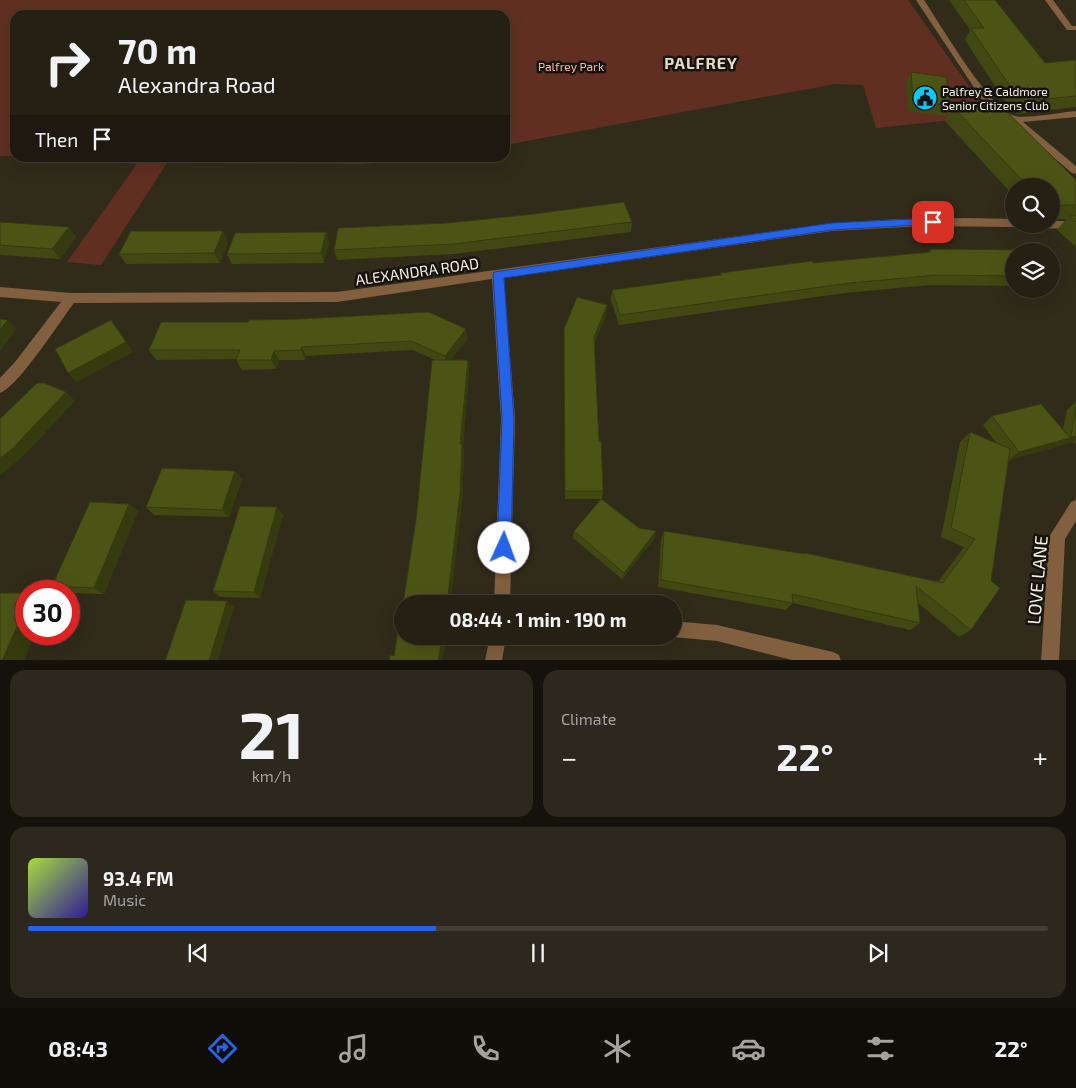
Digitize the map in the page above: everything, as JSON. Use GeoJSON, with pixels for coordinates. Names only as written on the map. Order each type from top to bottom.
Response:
{"type":"FeatureCollection","features":[{"type":"Feature","properties":{"kind":"street"},"geometry":{"type":"LineString","coordinates":[[920,0],[986,99],[1002,114],[1015,120],[1076,171]]}},
{"type":"Feature","properties":{"kind":"street"},"geometry":{"type":"LineString","coordinates":[[1049,0],[1070,28],[1076,28]]}},
{"type":"Feature","properties":{"kind":"street"},"geometry":{"type":"LineString","coordinates":[[1015,120],[1076,114]]}},
{"type":"Feature","properties":{"kind":"street","name":"ALEXANDRA ROAD"},"geometry":{"type":"LineString","coordinates":[[0,292],[71,298],[337,297],[832,226],[891,222],[1005,223]]}},
{"type":"Feature","properties":{"kind":"street"},"geometry":{"type":"LineString","coordinates":[[1060,225],[1076,225]]}},
{"type":"Feature","properties":{"kind":"street"},"geometry":{"type":"LineString","coordinates":[[498,275],[508,419],[502,595]]}},
{"type":"Feature","properties":{"kind":"street"},"geometry":{"type":"LineString","coordinates":[[0,387],[20,366],[71,298]]}},
{"type":"Feature","properties":{"kind":"street","name":"LOVE LANE"},"geometry":{"type":"LineString","coordinates":[[1050,660],[1057,537],[1076,507]]}},
{"type":"Feature","properties":{"kind":"street"},"geometry":{"type":"LineString","coordinates":[[682,630],[717,633],[833,660]]}},
{"type":"Feature","properties":{"kind":"street"},"geometry":{"type":"LineString","coordinates":[[493,660],[496,645]]}},
{"type":"Feature","properties":{"kind":"green space","name":"Palfrey Park"},"geometry":{"type":"Polygon","coordinates":[[[0,0],[908,0],[990,116],[876,128],[863,85],[835,84],[510,144],[510,10],[10,10],[10,156],[0,156],[0,0]]]}},
{"type":"Feature","properties":{"kind":"green space"},"geometry":{"type":"Polygon","coordinates":[[[102,162],[384,162],[363,164],[167,163],[101,265],[67,262],[137,164],[102,162]]]}},
{"type":"Feature","properties":{"kind":"building"},"geometry":{"type":"Polygon","coordinates":[[[964,0],[995,0],[1045,63],[1076,60],[1076,96],[1025,101],[1009,85],[971,28],[984,28],[964,0]]]}},
{"type":"Feature","properties":{"kind":"building"},"geometry":{"type":"Polygon","coordinates":[[[911,72],[946,77],[951,106],[913,100],[911,72]]]}},
{"type":"Feature","properties":{"kind":"building"},"geometry":{"type":"Polygon","coordinates":[[[996,101],[1076,180],[1076,205],[1062,205],[1060,208],[1060,178],[1020,178],[952,106],[996,101]]]}},
{"type":"Feature","properties":{"kind":"building"},"geometry":{"type":"Polygon","coordinates":[[[624,202],[632,222],[453,244],[334,250],[338,228],[448,223],[624,202]]]}},
{"type":"Feature","properties":{"kind":"building"},"geometry":{"type":"Polygon","coordinates":[[[1069,216],[1076,216],[1076,222],[1069,216]]]}},
{"type":"Feature","properties":{"kind":"building"},"geometry":{"type":"Polygon","coordinates":[[[0,222],[69,227],[52,249],[0,245],[0,222]]]}},
{"type":"Feature","properties":{"kind":"building"},"geometry":{"type":"Polygon","coordinates":[[[131,231],[223,231],[214,253],[119,254],[131,231]]]}},
{"type":"Feature","properties":{"kind":"building"},"geometry":{"type":"Polygon","coordinates":[[[326,232],[321,253],[227,254],[235,233],[326,232]]]}},
{"type":"Feature","properties":{"kind":"building"},"geometry":{"type":"Polygon","coordinates":[[[930,249],[1005,250],[1005,276],[937,275],[850,283],[620,315],[612,290],[812,261],[813,263],[931,252],[930,249]]]}},
{"type":"Feature","properties":{"kind":"building"},"geometry":{"type":"Polygon","coordinates":[[[577,297],[607,305],[594,337],[603,491],[565,491],[564,329],[577,297]]]}},
{"type":"Feature","properties":{"kind":"building"},"geometry":{"type":"Polygon","coordinates":[[[429,312],[466,329],[445,356],[411,341],[302,347],[301,350],[274,351],[271,360],[236,360],[240,350],[149,350],[161,322],[249,322],[249,320],[429,312]]]}},
{"type":"Feature","properties":{"kind":"building"},"geometry":{"type":"Polygon","coordinates":[[[0,319],[8,320],[0,330],[0,319]]]}},
{"type":"Feature","properties":{"kind":"building"},"geometry":{"type":"Polygon","coordinates":[[[111,320],[126,342],[68,373],[55,349],[111,320]]]}},
{"type":"Feature","properties":{"kind":"building"},"geometry":{"type":"Polygon","coordinates":[[[432,360],[468,360],[460,444],[462,444],[460,494],[448,595],[404,595],[416,520],[432,360]]]}},
{"type":"Feature","properties":{"kind":"building"},"geometry":{"type":"Polygon","coordinates":[[[37,383],[44,383],[66,392],[12,449],[0,458],[0,419],[37,383]]]}},
{"type":"Feature","properties":{"kind":"building"},"geometry":{"type":"Polygon","coordinates":[[[1041,404],[1070,438],[1019,452],[992,416],[1041,404]]]}},
{"type":"Feature","properties":{"kind":"building"},"geometry":{"type":"Polygon","coordinates":[[[1076,406],[1076,436],[1071,437],[1076,406]]]}},
{"type":"Feature","properties":{"kind":"building"},"geometry":{"type":"Polygon","coordinates":[[[970,432],[1010,449],[991,581],[1000,588],[971,630],[916,586],[920,623],[792,594],[793,603],[661,580],[664,531],[805,553],[943,583],[975,539],[951,528],[970,432]]]}},
{"type":"Feature","properties":{"kind":"building"},"geometry":{"type":"Polygon","coordinates":[[[162,468],[235,471],[222,510],[146,507],[162,468]]]}},
{"type":"Feature","properties":{"kind":"building"},"geometry":{"type":"Polygon","coordinates":[[[601,499],[639,528],[656,531],[624,573],[574,531],[601,499]]]}},
{"type":"Feature","properties":{"kind":"building"},"geometry":{"type":"Polygon","coordinates":[[[90,502],[129,504],[94,588],[80,587],[80,580],[55,580],[90,502]]]}},
{"type":"Feature","properties":{"kind":"building"},"geometry":{"type":"Polygon","coordinates":[[[240,506],[277,507],[254,592],[213,591],[240,506]]]}},
{"type":"Feature","properties":{"kind":"building"},"geometry":{"type":"Polygon","coordinates":[[[0,593],[15,593],[15,631],[2,660],[0,660],[0,593]]]}},
{"type":"Feature","properties":{"kind":"building"},"geometry":{"type":"Polygon","coordinates":[[[186,600],[227,601],[209,660],[165,660],[186,600]]]}},
{"type":"Feature","properties":{"kind":"building"},"geometry":{"type":"Polygon","coordinates":[[[396,645],[441,645],[438,660],[389,660],[390,655],[394,656],[396,645]]]}},
{"type":"Feature","properties":{"kind":"place","name":"Palfrey & Caldmore Senior Citizens Club"},"geometry":{"type":"Point","coordinates":[925,98]}},
{"type":"Feature","properties":{"kind":"district","name":"PALFREY"},"geometry":{"type":"Point","coordinates":[701,62]}},
{"type":"Feature","properties":{"kind":"route"},"geometry":{"type":"LineString","coordinates":[[504,548],[508,419],[498,275],[832,226],[933,222]]}}]}
